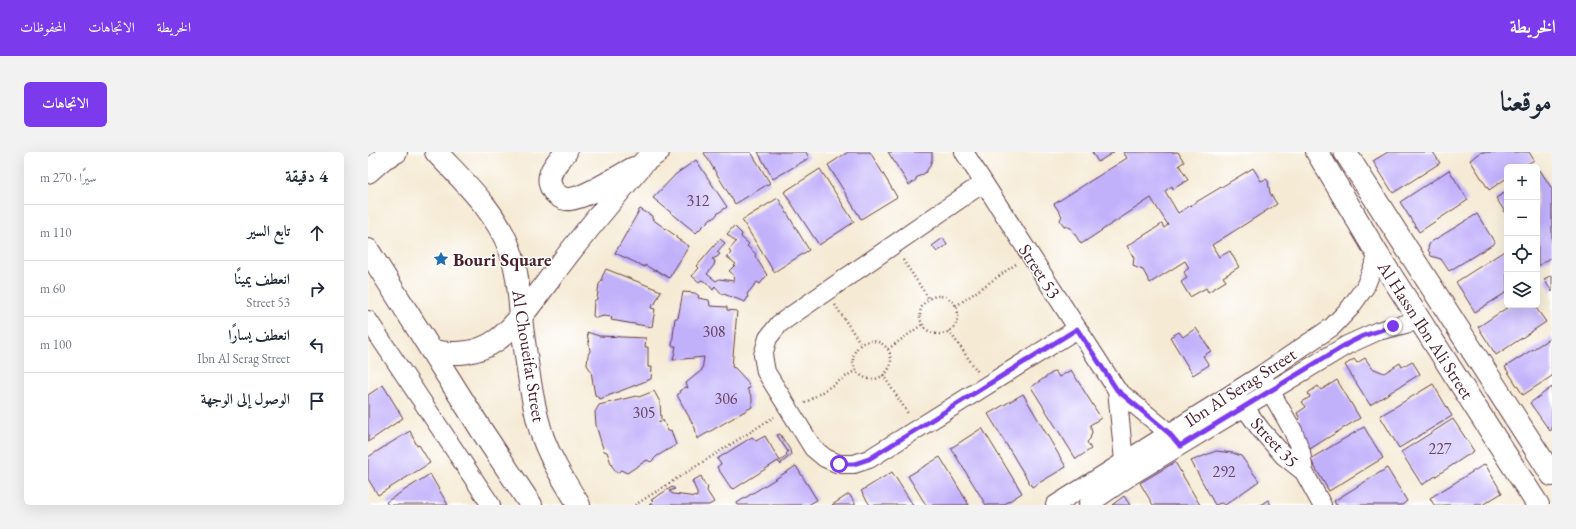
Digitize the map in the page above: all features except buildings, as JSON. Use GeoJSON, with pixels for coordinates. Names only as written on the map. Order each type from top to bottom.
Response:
{"type":"FeatureCollection","features":[{"type":"Feature","properties":{"kind":"main road"},"geometry":{"type":"LineString","coordinates":[[368,172],[384,158],[396,152]]}},
{"type":"Feature","properties":{"kind":"main road","name":"Al Choueifat Street"},"geometry":{"type":"LineString","coordinates":[[436,152],[485,206],[501,229],[510,251],[516,274],[533,403],[544,439],[559,472],[579,505]]}},
{"type":"Feature","properties":{"kind":"main road"},"geometry":{"type":"LineString","coordinates":[[566,152],[550,174],[549,182],[552,191],[559,197],[568,200],[586,194],[652,157]]}},
{"type":"Feature","properties":{"kind":"main road","name":"Al Hassn Ibn Ali Street"},"geometry":{"type":"LineString","coordinates":[[1317,152],[1378,255],[1538,505]]}},
{"type":"Feature","properties":{"kind":"main road","name":"Al Hassn Ibn Ali Street"},"geometry":{"type":"LineString","coordinates":[[1345,152],[1552,475]]}},
{"type":"Feature","properties":{"kind":"main road"},"geometry":{"type":"LineString","coordinates":[[433,351],[450,354],[467,353],[483,348],[497,339],[521,315],[583,234],[652,157]]}},
{"type":"Feature","properties":{"kind":"main road"},"geometry":{"type":"LineString","coordinates":[[368,250],[482,431],[531,505]]}},
{"type":"Feature","properties":{"kind":"street","name":"Street 53"},"geometry":{"type":"LineString","coordinates":[[964,152],[1117,390],[1175,440]]}},
{"type":"Feature","properties":{"kind":"street"},"geometry":{"type":"LineString","coordinates":[[984,183],[893,244],[779,324],[768,338],[763,355],[766,372],[814,448],[825,458],[839,464],[854,464],[869,459],[1077,329]]}},
{"type":"Feature","properties":{"kind":"street","name":"Ibn Al Serag Street"},"geometry":{"type":"LineString","coordinates":[[1055,505],[1128,468],[1175,440],[1244,406],[1266,383],[1332,327],[1350,308],[1365,287],[1378,255]]}},
{"type":"Feature","properties":{"kind":"street"},"geometry":{"type":"LineString","coordinates":[[368,320],[375,341],[490,505]]}},
{"type":"Feature","properties":{"kind":"street","name":"Ibn Al Serag Street"},"geometry":{"type":"LineString","coordinates":[[1175,440],[1234,392],[1266,383],[1363,336],[1393,326],[1421,320]]}},
{"type":"Feature","properties":{"kind":"street","name":"Street 35"},"geometry":{"type":"LineString","coordinates":[[1266,383],[1293,431],[1301,452],[1304,472],[1322,505]]}},
{"type":"Feature","properties":{"kind":"street","name":"Street 53"},"geometry":{"type":"LineString","coordinates":[[1117,390],[1128,468]]}},
{"type":"Feature","properties":{"kind":"street","name":"Street 35"},"geometry":{"type":"LineString","coordinates":[[1234,392],[1261,430],[1284,456],[1304,472]]}},
{"type":"Feature","properties":{"kind":"street","name":"Ibn Al Serag Street"},"geometry":{"type":"LineString","coordinates":[[1088,505],[1128,468]]}},
{"type":"Feature","properties":{"kind":"path"},"geometry":{"type":"LineString","coordinates":[[893,244],[929,299]]}},
{"type":"Feature","properties":{"kind":"path"},"geometry":{"type":"LineString","coordinates":[[956,306],[1030,255]]}},
{"type":"Feature","properties":{"kind":"path"},"geometry":{"type":"LineString","coordinates":[[826,291],[861,344]]}},
{"type":"Feature","properties":{"kind":"path"},"geometry":{"type":"LineString","coordinates":[[935,297],[947,298],[956,306],[958,317],[954,328],[949,331],[938,334],[927,329],[923,324],[921,314],[922,308],[929,299],[935,297]]}},
{"type":"Feature","properties":{"kind":"path"},"geometry":{"type":"LineString","coordinates":[[888,349],[923,324]]}},
{"type":"Feature","properties":{"kind":"path"},"geometry":{"type":"LineString","coordinates":[[949,331],[988,385]]}},
{"type":"Feature","properties":{"kind":"path"},"geometry":{"type":"LineString","coordinates":[[868,341],[876,341],[888,349],[891,356],[891,363],[888,370],[883,375],[876,378],[868,378],[856,370],[854,356],[856,349],[861,344],[868,341]]}},
{"type":"Feature","properties":{"kind":"path"},"geometry":{"type":"LineString","coordinates":[[635,505],[856,370]]}},
{"type":"Feature","properties":{"kind":"path"},"geometry":{"type":"LineString","coordinates":[[883,375],[918,429]]}},
{"type":"Feature","properties":{"kind":"place","name":"Bouri Square"},"geometry":{"type":"Point","coordinates":[441,259]}},
{"type":"Feature","properties":{"kind":"route"},"geometry":{"type":"LineString","coordinates":[[839,464],[854,464],[869,459],[1077,329],[1117,390],[1169,433],[1180,446],[1347,344],[1363,336],[1393,326]]}}]}
